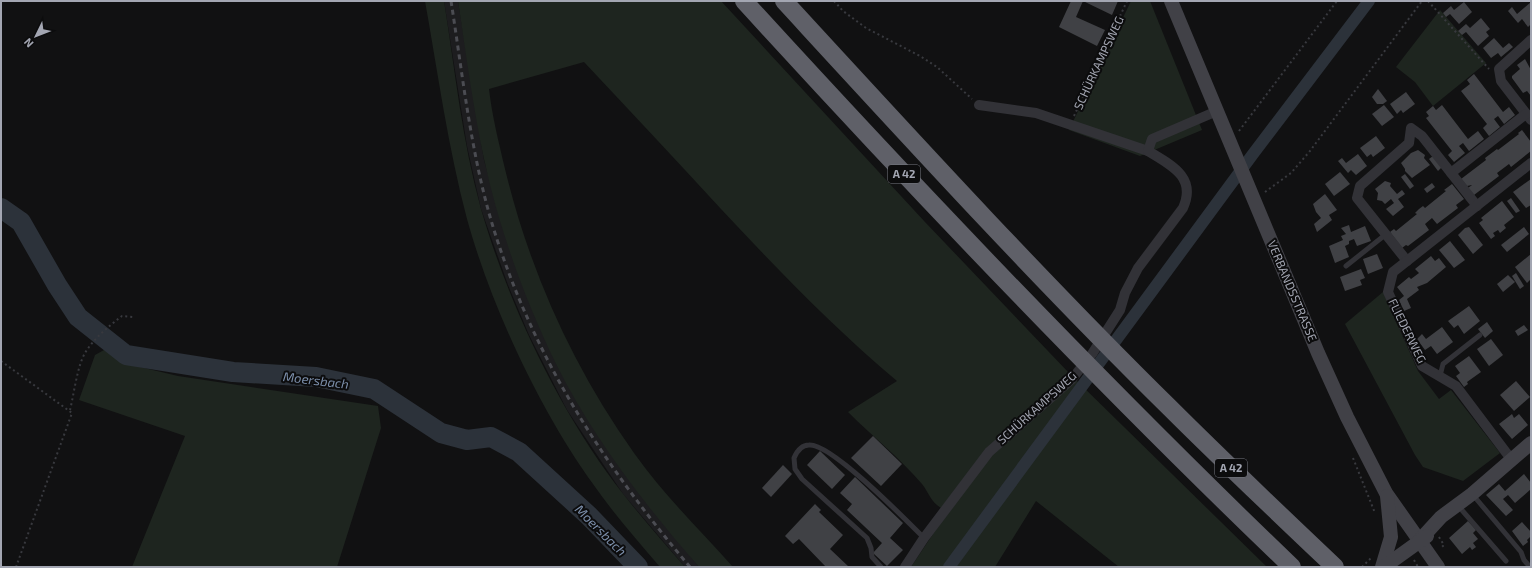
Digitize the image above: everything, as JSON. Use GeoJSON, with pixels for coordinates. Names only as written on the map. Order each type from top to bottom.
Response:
{"type":"FeatureCollection","features":[{"type":"Feature","properties":{"kind":"highway","name":"A 42"},"geometry":{"type":"LineString","coordinates":[[744,1],[874,143],[1067,345],[1292,567]]}},
{"type":"Feature","properties":{"kind":"highway","name":"A 42"},"geometry":{"type":"LineString","coordinates":[[784,1],[1084,321],[1221,458],[1333,566]]}},
{"type":"Feature","properties":{"kind":"main road","name":"VERBANDSSTRASSE"},"geometry":{"type":"LineString","coordinates":[[1171,1],[1324,368],[1347,417],[1386,493],[1438,567]]}},
{"type":"Feature","properties":{"kind":"main road"},"geometry":{"type":"LineString","coordinates":[[1419,541],[1441,517],[1472,494],[1531,443]]}},
{"type":"Feature","properties":{"kind":"main road"},"geometry":{"type":"LineString","coordinates":[[1383,567],[1390,537],[1386,493]]}},
{"type":"Feature","properties":{"kind":"main road"},"geometry":{"type":"LineString","coordinates":[[1383,567],[1442,525],[1461,509],[1472,494]]}},
{"type":"Feature","properties":{"kind":"street"},"geometry":{"type":"LineString","coordinates":[[1451,173],[1529,117],[1501,81],[1499,69],[1531,40]]}},
{"type":"Feature","properties":{"kind":"street","name":"SCHÜRKAMPSWEG"},"geometry":{"type":"LineString","coordinates":[[905,567],[924,538],[989,452],[1072,379],[1092,354],[1120,310],[1125,293],[1138,268],[1183,208],[1188,197],[1188,186],[1182,175],[1148,151],[1036,113],[979,105]]}},
{"type":"Feature","properties":{"kind":"street"},"geometry":{"type":"LineString","coordinates":[[1148,151],[1152,139],[1217,111]]}},
{"type":"Feature","properties":{"kind":"street"},"geometry":{"type":"LineString","coordinates":[[1407,261],[1357,198],[1360,186],[1408,143],[1411,128],[1422,136],[1477,206]]}},
{"type":"Feature","properties":{"kind":"street","name":"FLIEDERWEG"},"geometry":{"type":"LineString","coordinates":[[1511,459],[1456,386],[1422,366],[1388,292],[1393,272],[1531,163]]}},
{"type":"Feature","properties":{"kind":"lane"},"geometry":{"type":"LineString","coordinates":[[1346,266],[1386,235]]}},
{"type":"Feature","properties":{"kind":"lane"},"geometry":{"type":"LineString","coordinates":[[1440,376],[1443,364],[1480,335]]}},
{"type":"Feature","properties":{"kind":"lane"},"geometry":{"type":"LineString","coordinates":[[881,567],[872,558],[872,548],[866,538],[802,478],[796,469],[794,458],[800,448],[809,445],[820,446],[831,453],[862,479],[924,538]]}},
{"type":"Feature","properties":{"kind":"lane"},"geometry":{"type":"LineString","coordinates":[[1472,494],[1521,552],[1524,560],[1530,567]]}},
{"type":"Feature","properties":{"kind":"lane"},"geometry":{"type":"LineString","coordinates":[[1461,509],[1506,561]]}},
{"type":"Feature","properties":{"kind":"path"},"geometry":{"type":"LineString","coordinates":[[834,1],[843,11],[866,28],[920,56],[936,67],[979,105]]}},
{"type":"Feature","properties":{"kind":"path","name":"SCHÜRKAMPSWEG"},"geometry":{"type":"LineString","coordinates":[[1070,124],[1127,1]]}},
{"type":"Feature","properties":{"kind":"path"},"geometry":{"type":"LineString","coordinates":[[1234,127],[1237,134],[1337,1]]}},
{"type":"Feature","properties":{"kind":"path"},"geometry":{"type":"LineString","coordinates":[[1252,195],[1291,173],[1422,1]]}},
{"type":"Feature","properties":{"kind":"path"},"geometry":{"type":"LineString","coordinates":[[1428,1],[1492,73],[1500,74]]}},
{"type":"Feature","properties":{"kind":"path"},"geometry":{"type":"LineString","coordinates":[[16,567],[72,413],[70,410],[84,354],[93,342],[122,316],[133,317]]}},
{"type":"Feature","properties":{"kind":"path"},"geometry":{"type":"LineString","coordinates":[[1,361],[70,410]]}},
{"type":"Feature","properties":{"kind":"shaded area"},"geometry":{"type":"Polygon","coordinates":[[[425,1],[444,1],[464,131],[474,183],[493,246],[506,283],[522,321],[558,395],[601,464],[631,504],[685,567],[660,567],[617,516],[573,455],[554,424],[519,357],[489,287],[467,219],[449,138],[425,1]]]}},
{"type":"Feature","properties":{"kind":"shaded area"},"geometry":{"type":"Polygon","coordinates":[[[444,1],[458,1],[484,160],[505,234],[535,316],[557,365],[616,462],[699,567],[685,567],[623,494],[567,410],[529,335],[508,285],[481,209],[467,146],[444,1]]]}},
{"type":"Feature","properties":{"kind":"shaded area"},"geometry":{"type":"Polygon","coordinates":[[[458,1],[721,1],[925,222],[1069,373],[986,449],[941,508],[935,503],[922,484],[905,465],[848,412],[897,381],[828,319],[785,276],[584,62],[489,89],[505,169],[527,245],[556,317],[573,353],[612,420],[645,468],[669,497],[733,567],[699,567],[659,520],[603,444],[586,418],[556,364],[534,315],[505,238],[490,185],[476,120],[458,1]]]}},
{"type":"Feature","properties":{"kind":"shaded area"},"geometry":{"type":"Polygon","coordinates":[[[1131,1],[1150,1],[1202,130],[1140,156],[1069,130],[1131,1]]]}},
{"type":"Feature","properties":{"kind":"shaded area"},"geometry":{"type":"Polygon","coordinates":[[[1440,10],[1486,63],[1433,106],[1415,82],[1396,67],[1440,10]]]}},
{"type":"Feature","properties":{"kind":"shaded area"},"geometry":{"type":"Polygon","coordinates":[[[1383,292],[1418,371],[1439,399],[1451,390],[1500,453],[1463,481],[1423,467],[1415,455],[1345,324],[1383,292]]]}},
{"type":"Feature","properties":{"kind":"shaded area"},"geometry":{"type":"Polygon","coordinates":[[[104,350],[136,366],[178,376],[378,406],[381,428],[337,567],[132,567],[185,436],[79,400],[95,355],[104,350]]]}},
{"type":"Feature","properties":{"kind":"shaded area"},"geometry":{"type":"Polygon","coordinates":[[[1075,379],[1267,567],[1119,567],[1036,501],[995,567],[911,567],[933,534],[992,454],[1075,379]]]}},
{"type":"Feature","properties":{"kind":"building"},"geometry":{"type":"Polygon","coordinates":[[[1071,1],[1083,1],[1076,17],[1105,30],[1097,46],[1059,27],[1071,1]]]}},
{"type":"Feature","properties":{"kind":"building"},"geometry":{"type":"Polygon","coordinates":[[[1083,1],[1118,1],[1112,15],[1083,1]]]}},
{"type":"Feature","properties":{"kind":"building"},"geometry":{"type":"Polygon","coordinates":[[[1464,2],[1472,12],[1459,24],[1450,14],[1446,17],[1443,13],[1451,6],[1454,10],[1464,2]]]}},
{"type":"Feature","properties":{"kind":"building"},"geometry":{"type":"Polygon","coordinates":[[[1531,2],[1531,24],[1528,27],[1522,19],[1518,23],[1508,11],[1512,7],[1517,14],[1531,2]]]}},
{"type":"Feature","properties":{"kind":"building"},"geometry":{"type":"Polygon","coordinates":[[[1481,18],[1490,29],[1486,32],[1489,36],[1478,46],[1466,32],[1462,35],[1458,31],[1466,24],[1470,28],[1481,18]]]}},
{"type":"Feature","properties":{"kind":"building"},"geometry":{"type":"Polygon","coordinates":[[[1494,38],[1503,48],[1509,43],[1513,47],[1501,57],[1498,53],[1491,58],[1483,48],[1494,38]]]}},
{"type":"Feature","properties":{"kind":"building"},"geometry":{"type":"Polygon","coordinates":[[[1525,59],[1531,70],[1531,96],[1527,91],[1523,93],[1512,78],[1512,76],[1520,69],[1517,65],[1525,59]]]}},
{"type":"Feature","properties":{"kind":"building"},"geometry":{"type":"Polygon","coordinates":[[[1474,74],[1503,112],[1509,107],[1515,115],[1504,124],[1498,116],[1494,119],[1500,127],[1489,136],[1483,128],[1487,124],[1461,91],[1470,84],[1467,80],[1474,74]]]}},
{"type":"Feature","properties":{"kind":"building"},"geometry":{"type":"Polygon","coordinates":[[[1378,89],[1387,101],[1383,104],[1377,104],[1372,97],[1378,89]]]}},
{"type":"Feature","properties":{"kind":"building"},"geometry":{"type":"Polygon","coordinates":[[[1406,92],[1415,104],[1403,113],[1401,110],[1397,114],[1390,104],[1406,92]]]}},
{"type":"Feature","properties":{"kind":"building"},"geometry":{"type":"Polygon","coordinates":[[[1384,105],[1394,117],[1382,126],[1372,114],[1384,105]]]}},
{"type":"Feature","properties":{"kind":"building"},"geometry":{"type":"Polygon","coordinates":[[[1442,105],[1468,139],[1478,131],[1484,139],[1469,151],[1463,143],[1459,146],[1465,153],[1454,162],[1448,155],[1452,151],[1426,118],[1429,116],[1426,112],[1433,106],[1436,110],[1442,105]]]}},
{"type":"Feature","properties":{"kind":"building"},"geometry":{"type":"Polygon","coordinates":[[[1522,130],[1531,142],[1531,151],[1511,167],[1509,164],[1497,173],[1499,176],[1474,195],[1468,188],[1472,185],[1467,186],[1461,179],[1486,160],[1485,158],[1497,149],[1498,150],[1522,130]]]}},
{"type":"Feature","properties":{"kind":"building"},"geometry":{"type":"Polygon","coordinates":[[[1376,136],[1385,148],[1373,157],[1371,154],[1367,157],[1360,148],[1376,136]]]}},
{"type":"Feature","properties":{"kind":"building"},"geometry":{"type":"Polygon","coordinates":[[[1418,150],[1425,155],[1424,158],[1430,165],[1412,178],[1405,171],[1401,163],[1411,153],[1418,150]]]}},
{"type":"Feature","properties":{"kind":"building"},"geometry":{"type":"Polygon","coordinates":[[[1358,154],[1367,166],[1356,175],[1351,170],[1348,173],[1338,161],[1342,158],[1346,163],[1358,154]]]}},
{"type":"Feature","properties":{"kind":"building"},"geometry":{"type":"Polygon","coordinates":[[[1433,156],[1442,167],[1438,171],[1429,159],[1433,156]]]}},
{"type":"Feature","properties":{"kind":"building"},"geometry":{"type":"Polygon","coordinates":[[[1340,172],[1350,184],[1334,196],[1325,184],[1340,172]]]}},
{"type":"Feature","properties":{"kind":"building"},"geometry":{"type":"Polygon","coordinates":[[[1405,174],[1414,186],[1410,189],[1401,177],[1405,174]]]}},
{"type":"Feature","properties":{"kind":"building"},"geometry":{"type":"Polygon","coordinates":[[[1531,179],[1531,205],[1526,208],[1513,192],[1531,179]]]}},
{"type":"Feature","properties":{"kind":"building"},"geometry":{"type":"Polygon","coordinates":[[[1385,181],[1391,183],[1390,186],[1397,194],[1402,190],[1405,194],[1398,199],[1404,207],[1393,216],[1386,209],[1394,203],[1391,199],[1385,204],[1382,201],[1377,200],[1378,193],[1375,189],[1385,181]]]}},
{"type":"Feature","properties":{"kind":"building"},"geometry":{"type":"Polygon","coordinates":[[[1432,183],[1435,187],[1427,193],[1424,189],[1432,183]]]}},
{"type":"Feature","properties":{"kind":"building"},"geometry":{"type":"Polygon","coordinates":[[[1452,184],[1464,199],[1456,205],[1458,208],[1437,224],[1432,218],[1425,224],[1429,230],[1408,246],[1406,245],[1402,248],[1390,232],[1394,229],[1396,231],[1417,214],[1415,213],[1419,209],[1423,206],[1425,208],[1446,191],[1444,190],[1452,184]]]}},
{"type":"Feature","properties":{"kind":"building"},"geometry":{"type":"Polygon","coordinates":[[[1325,194],[1337,210],[1329,215],[1332,220],[1317,232],[1314,224],[1321,218],[1316,212],[1313,204],[1325,194]]]}},
{"type":"Feature","properties":{"kind":"building"},"geometry":{"type":"Polygon","coordinates":[[[1511,198],[1520,211],[1516,213],[1507,201],[1511,198]]]}},
{"type":"Feature","properties":{"kind":"building"},"geometry":{"type":"Polygon","coordinates":[[[1502,201],[1514,217],[1504,225],[1506,228],[1500,233],[1498,230],[1493,233],[1495,236],[1491,239],[1479,223],[1483,220],[1481,218],[1502,201]]]}},
{"type":"Feature","properties":{"kind":"building"},"geometry":{"type":"Polygon","coordinates":[[[1349,225],[1351,232],[1365,226],[1371,241],[1357,246],[1354,239],[1349,241],[1349,244],[1345,246],[1349,257],[1335,263],[1329,246],[1343,240],[1341,236],[1346,234],[1341,228],[1349,225]]]}},
{"type":"Feature","properties":{"kind":"building"},"geometry":{"type":"Polygon","coordinates":[[[1469,227],[1483,245],[1473,254],[1458,235],[1465,228],[1469,227]]]}},
{"type":"Feature","properties":{"kind":"building"},"geometry":{"type":"Polygon","coordinates":[[[1524,227],[1529,234],[1507,252],[1501,245],[1524,227]]]}},
{"type":"Feature","properties":{"kind":"building"},"geometry":{"type":"Polygon","coordinates":[[[1450,241],[1465,260],[1454,268],[1439,250],[1450,241]]]}},
{"type":"Feature","properties":{"kind":"building"},"geometry":{"type":"Polygon","coordinates":[[[1377,254],[1383,268],[1368,274],[1363,259],[1377,254]]]}},
{"type":"Feature","properties":{"kind":"building"},"geometry":{"type":"Polygon","coordinates":[[[1531,254],[1531,279],[1527,283],[1515,267],[1531,254]]]}},
{"type":"Feature","properties":{"kind":"building"},"geometry":{"type":"Polygon","coordinates":[[[1431,256],[1435,261],[1439,258],[1446,267],[1427,283],[1417,287],[1419,290],[1407,299],[1411,308],[1404,311],[1399,300],[1404,296],[1397,287],[1409,277],[1411,279],[1419,273],[1415,269],[1431,256]]]}},
{"type":"Feature","properties":{"kind":"building"},"geometry":{"type":"Polygon","coordinates":[[[1361,269],[1365,278],[1360,280],[1362,285],[1345,291],[1340,277],[1361,269]]]}},
{"type":"Feature","properties":{"kind":"building"},"geometry":{"type":"Polygon","coordinates":[[[1516,273],[1524,286],[1520,289],[1512,276],[1516,273]]]}},
{"type":"Feature","properties":{"kind":"building"},"geometry":{"type":"Polygon","coordinates":[[[1508,275],[1515,282],[1503,292],[1497,284],[1508,275]]]}},
{"type":"Feature","properties":{"kind":"building"},"geometry":{"type":"Polygon","coordinates":[[[1469,306],[1480,321],[1464,334],[1458,325],[1454,328],[1448,321],[1469,306]]]}},
{"type":"Feature","properties":{"kind":"building"},"geometry":{"type":"Polygon","coordinates":[[[1487,322],[1493,331],[1485,338],[1478,329],[1487,322]]]}},
{"type":"Feature","properties":{"kind":"building"},"geometry":{"type":"Polygon","coordinates":[[[1524,325],[1528,330],[1518,336],[1515,331],[1524,325]]]}},
{"type":"Feature","properties":{"kind":"building"},"geometry":{"type":"Polygon","coordinates":[[[1442,327],[1453,342],[1437,354],[1431,346],[1425,350],[1417,339],[1422,334],[1426,339],[1442,327]]]}},
{"type":"Feature","properties":{"kind":"building"},"geometry":{"type":"Polygon","coordinates":[[[1491,339],[1503,355],[1489,366],[1477,349],[1491,339]]]}},
{"type":"Feature","properties":{"kind":"building"},"geometry":{"type":"Polygon","coordinates":[[[1469,356],[1481,372],[1467,382],[1468,384],[1464,387],[1456,376],[1460,373],[1455,366],[1469,356]]]}},
{"type":"Feature","properties":{"kind":"building"},"geometry":{"type":"Polygon","coordinates":[[[1516,381],[1530,397],[1514,411],[1500,395],[1516,381]]]}},
{"type":"Feature","properties":{"kind":"building"},"geometry":{"type":"Polygon","coordinates":[[[1512,414],[1514,418],[1519,414],[1528,425],[1512,439],[1499,424],[1512,414]]]}},
{"type":"Feature","properties":{"kind":"building"},"geometry":{"type":"Polygon","coordinates":[[[873,436],[902,464],[881,486],[851,458],[873,436]]]}},
{"type":"Feature","properties":{"kind":"building"},"geometry":{"type":"Polygon","coordinates":[[[820,451],[845,475],[832,489],[807,465],[820,451]]]}},
{"type":"Feature","properties":{"kind":"building"},"geometry":{"type":"Polygon","coordinates":[[[783,465],[792,474],[771,497],[762,488],[783,465]]]}},
{"type":"Feature","properties":{"kind":"building"},"geometry":{"type":"Polygon","coordinates":[[[1524,474],[1531,483],[1531,489],[1515,503],[1508,495],[1503,499],[1513,510],[1506,516],[1486,495],[1499,484],[1505,491],[1524,474]]]}},
{"type":"Feature","properties":{"kind":"building"},"geometry":{"type":"Polygon","coordinates":[[[855,477],[903,523],[890,538],[903,550],[887,566],[873,553],[882,543],[847,510],[852,504],[840,493],[855,477]]]}},
{"type":"Feature","properties":{"kind":"building"},"geometry":{"type":"Polygon","coordinates":[[[815,504],[821,510],[819,512],[843,535],[830,549],[849,567],[826,567],[799,539],[793,544],[785,536],[815,504]]]}},
{"type":"Feature","properties":{"kind":"building"},"geometry":{"type":"Polygon","coordinates":[[[1468,521],[1476,530],[1473,533],[1478,539],[1473,543],[1476,547],[1472,550],[1470,547],[1462,554],[1449,538],[1468,521]]]}},
{"type":"Feature","properties":{"kind":"building"},"geometry":{"type":"Polygon","coordinates":[[[1522,522],[1531,532],[1531,536],[1527,540],[1528,542],[1523,546],[1512,531],[1522,522]]]}},
{"type":"Feature","properties":{"kind":"waterway"},"geometry":{"type":"LineString","coordinates":[[949,567],[1253,154],[1369,1]]}},
{"type":"Feature","properties":{"kind":"waterway","name":"Moersbach"},"geometry":{"type":"LineString","coordinates":[[1,208],[21,222],[57,285],[78,317],[126,355],[233,372],[316,377],[374,389],[441,433],[467,440],[491,437],[519,452],[589,516],[638,567]]}},
{"type":"Feature","properties":{"kind":"railway"},"geometry":{"type":"LineString","coordinates":[[451,1],[468,116],[479,174],[494,230],[511,278],[530,323],[551,367],[575,409],[601,449],[628,489],[690,567]]}}]}
